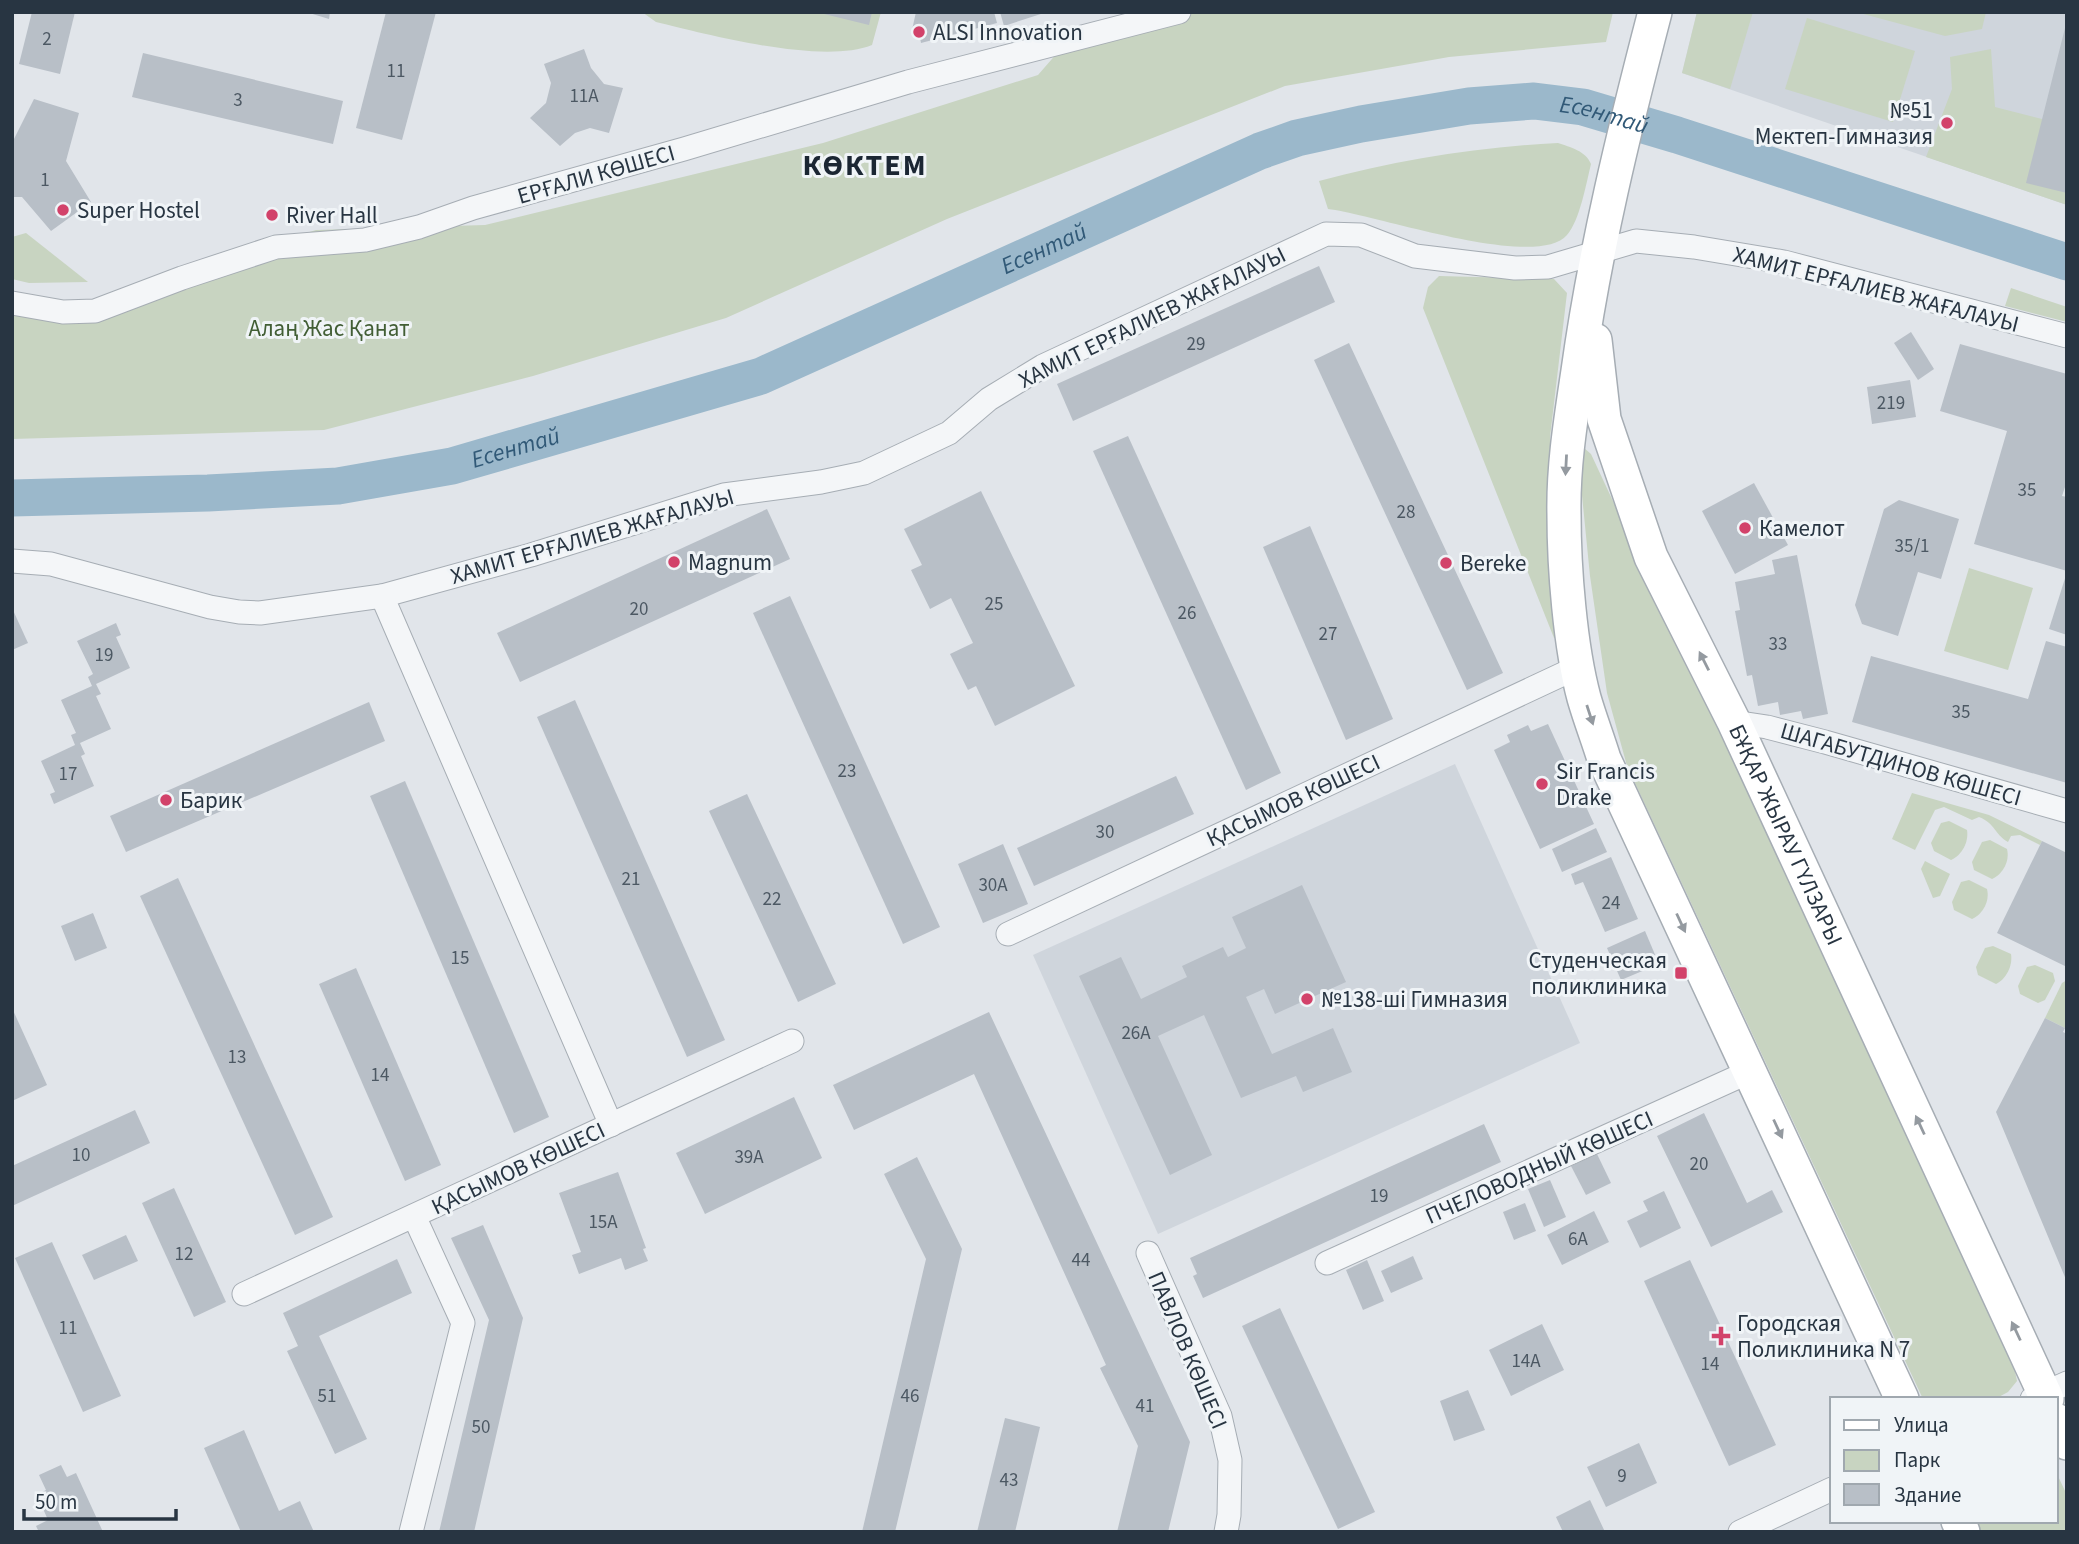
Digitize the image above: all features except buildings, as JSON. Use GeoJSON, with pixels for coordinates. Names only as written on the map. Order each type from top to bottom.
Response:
{"type":"FeatureCollection","features":[{"type":"Feature","properties":{"kind":"street","name":"ЕРҒАЛИ КӨШЕСІ"},"geometry":{"type":"LineString","coordinates":[[12,303],[63,312],[94,311],[276,247],[365,240],[407,230],[908,82],[1179,12]]}},
{"type":"Feature","properties":{"kind":"street","name":"БҰҚАР ЖЫРАУ ГҮЛЗАРЫ"},"geometry":{"type":"LineString","coordinates":[[1655,12],[1621,144],[1597,253],[1588,418],[1651,557],[1734,722],[2048,1397]]}},
{"type":"Feature","properties":{"kind":"street","name":"ХАМИТ ЕРҒАЛИЕВ ЖАҒАЛАУЫ"},"geometry":{"type":"LineString","coordinates":[[12,561],[51,564],[210,607],[239,612],[260,613],[382,596],[531,555],[724,495],[821,482],[864,473],[949,433],[989,399],[1043,366],[1326,234],[1361,235],[1415,256],[1515,268],[1548,267],[1636,241],[1694,247],[1758,258],[1871,284],[2067,336]]}},
{"type":"Feature","properties":{"kind":"street","name":"БҰҚАР ЖЫРАУ ГҮЛЗАРЫ"},"geometry":{"type":"LineString","coordinates":[[1588,418],[1566,455],[1563,513],[1566,565],[1584,697],[1604,759],[1901,1397]]}},
{"type":"Feature","properties":{"kind":"street"},"geometry":{"type":"LineString","coordinates":[[382,596],[611,1125]]}},
{"type":"Feature","properties":{"kind":"street","name":"ҚАСЫМОВ КӨШЕСІ"},"geometry":{"type":"LineString","coordinates":[[1008,934],[1578,667]]}},
{"type":"Feature","properties":{"kind":"street","name":"ШАГАБУТДИНОВ КӨШЕСІ"},"geometry":{"type":"LineString","coordinates":[[1734,722],[1767,727],[1825,742],[2067,811]]}},
{"type":"Feature","properties":{"kind":"street","name":"ҚАСЫМОВ КӨШЕСІ"},"geometry":{"type":"LineString","coordinates":[[244,1294],[792,1041]]}},
{"type":"Feature","properties":{"kind":"street","name":"ПЧЕЛОВОДНЫЙ КӨШЕСІ"},"geometry":{"type":"LineString","coordinates":[[1327,1262],[1751,1071]]}},
{"type":"Feature","properties":{"kind":"street"},"geometry":{"type":"LineString","coordinates":[[411,1532],[463,1323],[414,1216]]}},
{"type":"Feature","properties":{"kind":"street","name":"ПАВЛОВ КӨШЕСІ"},"geometry":{"type":"LineString","coordinates":[[1148,1253],[1220,1416],[1230,1460],[1226,1532]]}},
{"type":"Feature","properties":{"kind":"street","name":"БҰҚАР ЖЫРАУ ГҮЛЗАРЫ"},"geometry":{"type":"LineString","coordinates":[[2058,1421],[2067,1443]]}},
{"type":"Feature","properties":{"kind":"street"},"geometry":{"type":"LineString","coordinates":[[1740,1532],[1830,1490]]}},
{"type":"Feature","properties":{"kind":"shaded area","name":"№51 Мектеп-Гимназия"},"geometry":{"type":"Polygon","coordinates":[[[1697,12],[2067,12],[2067,205],[1682,73],[1697,12]]]}},
{"type":"Feature","properties":{"kind":"shaded area","name":"№138-ші Гимназия"},"geometry":{"type":"Polygon","coordinates":[[[1455,764],[1580,1043],[1158,1234],[1033,955],[1455,764]]]}},
{"type":"Feature","properties":{"kind":"green space"},"geometry":{"type":"Polygon","coordinates":[[[642,12],[881,12],[872,45],[825,52],[765,46],[706,34],[656,22],[642,12]]]}},
{"type":"Feature","properties":{"kind":"green space","name":"Алаң Жас Қанат"},"geometry":{"type":"Polygon","coordinates":[[[1191,12],[1613,12],[1606,42],[1449,57],[1285,86],[947,219],[726,318],[533,376],[324,430],[12,439],[12,311],[38,316],[316,230],[485,225],[823,143],[1038,75],[1058,52],[1191,12]]]}},
{"type":"Feature","properties":{"kind":"green space"},"geometry":{"type":"Polygon","coordinates":[[[1697,12],[1753,12],[1730,89],[1682,73],[1697,12]]]}},
{"type":"Feature","properties":{"kind":"green space"},"geometry":{"type":"Polygon","coordinates":[[[1856,12],[1986,12],[1982,29],[1945,36],[1856,12]]]}},
{"type":"Feature","properties":{"kind":"green space"},"geometry":{"type":"Polygon","coordinates":[[[1807,18],[1915,51],[1893,122],[1785,89],[1807,18]]]}},
{"type":"Feature","properties":{"kind":"green space"},"geometry":{"type":"Polygon","coordinates":[[[1991,49],[1995,107],[2042,119],[2067,193],[2067,205],[1926,157],[1952,89],[1950,57],[1991,49]]]}},
{"type":"Feature","properties":{"kind":"green space"},"geometry":{"type":"Polygon","coordinates":[[[1558,143],[1582,153],[1591,164],[1572,228],[1567,235],[1550,244],[1523,247],[1490,244],[1328,209],[1319,181],[1437,156],[1558,143]]]}},
{"type":"Feature","properties":{"kind":"green space"},"geometry":{"type":"Polygon","coordinates":[[[26,233],[88,282],[29,283],[12,279],[12,237],[26,233]]]}},
{"type":"Feature","properties":{"kind":"green space"},"geometry":{"type":"Polygon","coordinates":[[[1439,276],[1554,279],[1567,293],[1550,437],[1550,553],[1560,636],[1554,638],[1423,308],[1428,287],[1439,276]]]}},
{"type":"Feature","properties":{"kind":"green space"},"geometry":{"type":"Polygon","coordinates":[[[2011,288],[2067,307],[2067,322],[2005,306],[2011,288]]]}},
{"type":"Feature","properties":{"kind":"green space"},"geometry":{"type":"Polygon","coordinates":[[[1584,448],[1591,454],[2013,1362],[2017,1381],[2008,1392],[1999,1397],[1922,1397],[1627,766],[1607,693],[1590,576],[1578,455],[1584,448]]]}},
{"type":"Feature","properties":{"kind":"green space"},"geometry":{"type":"Polygon","coordinates":[[[1969,568],[2033,588],[2008,670],[1944,651],[1969,568]]]}},
{"type":"Feature","properties":{"kind":"green space"},"geometry":{"type":"Polygon","coordinates":[[[1912,793],[1989,815],[2042,841],[2040,845],[2020,835],[2011,836],[2008,842],[1985,820],[1979,817],[1972,820],[1944,807],[1935,810],[1915,850],[1892,839],[1912,793]]]}},
{"type":"Feature","properties":{"kind":"green space"},"geometry":{"type":"Polygon","coordinates":[[[1949,821],[1967,830],[1966,843],[1951,860],[1934,851],[1931,843],[1941,823],[1949,821]]]}},
{"type":"Feature","properties":{"kind":"green space"},"geometry":{"type":"Polygon","coordinates":[[[1990,840],[2007,849],[2008,854],[2005,867],[1992,879],[1974,870],[1972,862],[1982,842],[1990,840]]]}},
{"type":"Feature","properties":{"kind":"green space"},"geometry":{"type":"Polygon","coordinates":[[[1925,861],[1950,874],[1940,896],[1933,898],[1921,869],[1925,861]]]}},
{"type":"Feature","properties":{"kind":"green space"},"geometry":{"type":"Polygon","coordinates":[[[1969,880],[1987,889],[1988,894],[1985,907],[1972,919],[1954,910],[1952,902],[1961,882],[1969,880]]]}},
{"type":"Feature","properties":{"kind":"green space"},"geometry":{"type":"Polygon","coordinates":[[[1993,946],[2011,954],[2008,972],[1996,984],[1978,975],[1976,967],[1985,948],[1993,946]]]}},
{"type":"Feature","properties":{"kind":"green space"},"geometry":{"type":"Polygon","coordinates":[[[2035,965],[2053,973],[2055,981],[2045,1000],[2038,1003],[2020,994],[2018,986],[2027,967],[2035,965]]]}},
{"type":"Feature","properties":{"kind":"green space"},"geometry":{"type":"Polygon","coordinates":[[[2067,980],[2065,1028],[2045,1018],[2062,983],[2067,980]]]}},
{"type":"Feature","properties":{"kind":"green space"},"geometry":{"type":"Polygon","coordinates":[[[2058,1476],[2067,1495],[2067,1532],[1981,1532],[1977,1523],[2058,1523],[2058,1476]]]}},
{"type":"Feature","properties":{"kind":"waterway","name":"Есентай"},"geometry":{"type":"LineString","coordinates":[[12,498],[208,493],[338,486],[452,466],[761,376],[1260,151],[1297,138],[1361,124],[1469,106],[1534,101],[1583,107],[2067,262]]}},
{"type":"Feature","properties":{"kind":"place","name":"ALSI Innovation"},"geometry":{"type":"Point","coordinates":[919,32]}},
{"type":"Feature","properties":{"kind":"place","name":"№51 Мектеп-Гимназия"},"geometry":{"type":"Point","coordinates":[1947,123]}},
{"type":"Feature","properties":{"kind":"place","name":"Super Hostel"},"geometry":{"type":"Point","coordinates":[63,210]}},
{"type":"Feature","properties":{"kind":"place","name":"River Hall"},"geometry":{"type":"Point","coordinates":[272,215]}},
{"type":"Feature","properties":{"kind":"place","name":"Камелот"},"geometry":{"type":"Point","coordinates":[1745,528]}},
{"type":"Feature","properties":{"kind":"place","name":"Magnum"},"geometry":{"type":"Point","coordinates":[674,562]}},
{"type":"Feature","properties":{"kind":"place","name":"Bereke"},"geometry":{"type":"Point","coordinates":[1446,563]}},
{"type":"Feature","properties":{"kind":"place","name":"Sir Francis Drake"},"geometry":{"type":"Point","coordinates":[1542,784]}},
{"type":"Feature","properties":{"kind":"place","name":"Барик"},"geometry":{"type":"Point","coordinates":[166,800]}},
{"type":"Feature","properties":{"kind":"place","name":"Студенческая поликлиника"},"geometry":{"type":"Point","coordinates":[1681,973]}},
{"type":"Feature","properties":{"kind":"place","name":"№138-ші Гимназия"},"geometry":{"type":"Point","coordinates":[1307,999]}},
{"type":"Feature","properties":{"kind":"place","name":"Городская Поликлиника N 7"},"geometry":{"type":"Point","coordinates":[1721,1336]}},
{"type":"Feature","properties":{"kind":"district","name":"КӨКТЕМ"},"geometry":{"type":"Point","coordinates":[865,165]}}]}
